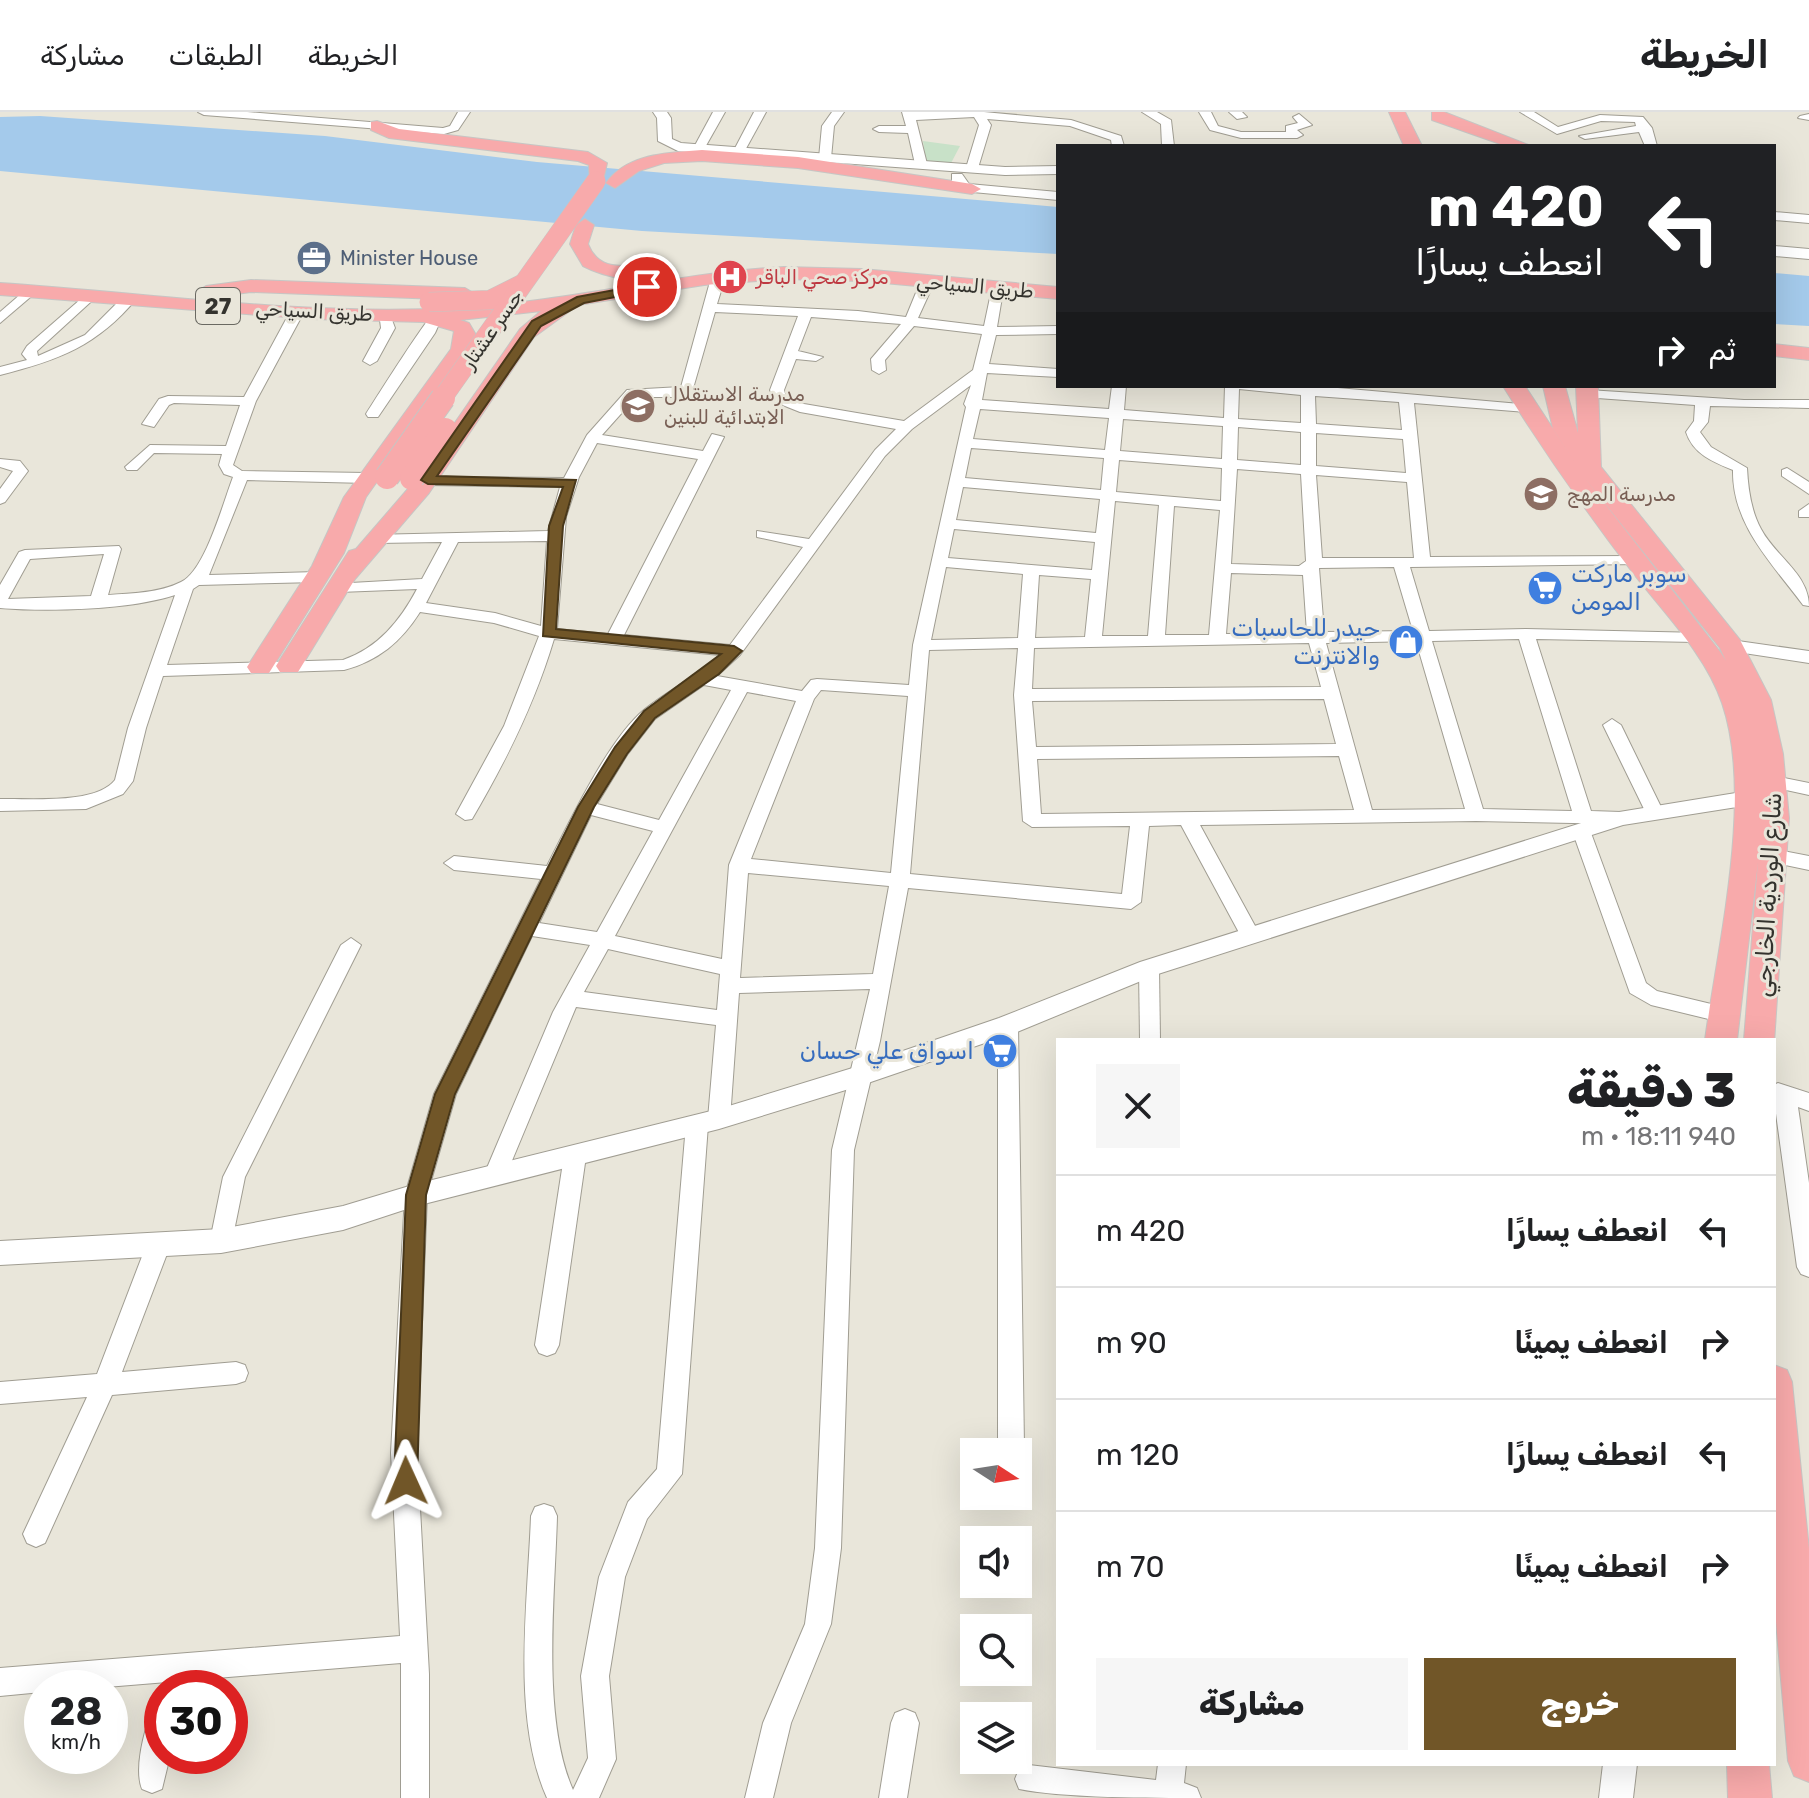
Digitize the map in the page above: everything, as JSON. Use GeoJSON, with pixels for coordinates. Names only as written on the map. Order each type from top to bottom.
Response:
{"type":"FeatureCollection","features":[{"type":"Feature","properties":{"kind":"main road"},"geometry":{"type":"LineString","coordinates":[[1397,112],[1412,144]]}},
{"type":"Feature","properties":{"kind":"main road"},"geometry":{"type":"LineString","coordinates":[[1413,112],[1461,144]]}},
{"type":"Feature","properties":{"kind":"main road"},"geometry":{"type":"LineString","coordinates":[[1435,114],[1477,144]]}},
{"type":"Feature","properties":{"kind":"main road"},"geometry":{"type":"LineString","coordinates":[[1435,114],[1517,144]]}},
{"type":"Feature","properties":{"kind":"main road"},"geometry":{"type":"LineString","coordinates":[[377,126],[395,134],[532,149],[594,160],[605,182],[646,162],[719,157],[821,166],[972,189]]}},
{"type":"Feature","properties":{"kind":"main road","name":"جسر عشتار"},"geometry":{"type":"LineString","coordinates":[[420,479],[585,225],[605,182]]}},
{"type":"Feature","properties":{"kind":"main road","name":"جسر عشتار"},"geometry":{"type":"LineString","coordinates":[[377,477],[529,276],[605,182]]}},
{"type":"Feature","properties":{"kind":"main road"},"geometry":{"type":"LineString","coordinates":[[585,225],[581,253],[596,266],[636,273],[775,262],[964,277]]}},
{"type":"Feature","properties":{"kind":"main road","name":"طريق السياحي"},"geometry":{"type":"LineString","coordinates":[[0,281],[187,292],[251,286],[369,292],[546,294],[766,268],[964,277],[1056,293]]}},
{"type":"Feature","properties":{"kind":"main road","name":"طريق السياحي"},"geometry":{"type":"LineString","coordinates":[[605,294],[718,278],[788,274],[927,283],[1056,285]]}},
{"type":"Feature","properties":{"kind":"main road"},"geometry":{"type":"LineString","coordinates":[[429,313],[493,300],[513,292],[529,276]]}},
{"type":"Feature","properties":{"kind":"main road","name":"طريق السياحي"},"geometry":{"type":"LineString","coordinates":[[0,289],[297,312],[429,313]]}},
{"type":"Feature","properties":{"kind":"main road"},"geometry":{"type":"LineString","coordinates":[[187,292],[429,313],[605,294]]}},
{"type":"Feature","properties":{"kind":"main road"},"geometry":{"type":"LineString","coordinates":[[331,577],[377,538],[527,333],[564,306],[605,294]]}},
{"type":"Feature","properties":{"kind":"main road"},"geometry":{"type":"LineString","coordinates":[[289,666],[377,477],[461,349],[466,335],[462,327],[429,313]]}},
{"type":"Feature","properties":{"kind":"main road"},"geometry":{"type":"LineString","coordinates":[[1515,388],[1527,408],[1582,474]]}},
{"type":"Feature","properties":{"kind":"main road"},"geometry":{"type":"LineString","coordinates":[[1554,388],[1564,429],[1561,452],[1582,474]]}},
{"type":"Feature","properties":{"kind":"main road"},"geometry":{"type":"LineString","coordinates":[[1582,474],[1588,390]]}},
{"type":"Feature","properties":{"kind":"main road","name":"شارع الوردية الخارجي"},"geometry":{"type":"LineString","coordinates":[[1582,474],[1634,561],[1696,637],[1726,680],[1735,703],[1748,799],[1747,850],[1724,1030]]}},
{"type":"Feature","properties":{"kind":"main road","name":"شارع الوردية الخارجي"},"geometry":{"type":"LineString","coordinates":[[1582,474],[1731,646],[1758,700],[1774,782],[1773,856],[1760,1038]]}},
{"type":"Feature","properties":{"kind":"main road"},"geometry":{"type":"LineString","coordinates":[[260,667],[331,577],[420,479]]}},
{"type":"Feature","properties":{"kind":"main road"},"geometry":{"type":"LineString","coordinates":[[1776,1404],[1809,1761]]}},
{"type":"Feature","properties":{"kind":"main road"},"geometry":{"type":"LineString","coordinates":[[1748,1766],[1750,1798]]}},
{"type":"Feature","properties":{"kind":"street"},"geometry":{"type":"LineString","coordinates":[[204,112],[449,130],[464,112]]}},
{"type":"Feature","properties":{"kind":"street"},"geometry":{"type":"LineString","coordinates":[[660,112],[667,144],[699,149],[972,168],[1056,170]]}},
{"type":"Feature","properties":{"kind":"street"},"geometry":{"type":"LineString","coordinates":[[699,149],[719,112]]}},
{"type":"Feature","properties":{"kind":"street"},"geometry":{"type":"LineString","coordinates":[[739,152],[760,112]]}},
{"type":"Feature","properties":{"kind":"street"},"geometry":{"type":"LineString","coordinates":[[825,158],[828,126],[838,112]]}},
{"type":"Feature","properties":{"kind":"street"},"geometry":{"type":"LineString","coordinates":[[1148,112],[1167,122],[1168,144]]}},
{"type":"Feature","properties":{"kind":"street"},"geometry":{"type":"LineString","coordinates":[[1220,112],[1205,113],[1214,128],[1241,128],[1291,138],[1290,128],[1306,125],[1299,117]]}},
{"type":"Feature","properties":{"kind":"street"},"geometry":{"type":"LineString","coordinates":[[1526,112],[1557,131],[1646,128],[1650,144]]}},
{"type":"Feature","properties":{"kind":"street"},"geometry":{"type":"LineString","coordinates":[[921,164],[909,115],[977,113],[1077,124],[1113,135],[1118,144]]}},
{"type":"Feature","properties":{"kind":"street"},"geometry":{"type":"LineString","coordinates":[[972,168],[985,125],[977,113]]}},
{"type":"Feature","properties":{"kind":"street"},"geometry":{"type":"LineString","coordinates":[[1562,113],[1583,130]]}},
{"type":"Feature","properties":{"kind":"street"},"geometry":{"type":"LineString","coordinates":[[879,129],[913,130]]}},
{"type":"Feature","properties":{"kind":"street"},"geometry":{"type":"LineString","coordinates":[[956,167],[959,185],[972,189],[1056,196]]}},
{"type":"Feature","properties":{"kind":"street"},"geometry":{"type":"LineString","coordinates":[[1776,216],[1809,219]]}},
{"type":"Feature","properties":{"kind":"street"},"geometry":{"type":"LineString","coordinates":[[1776,251],[1809,254]]}},
{"type":"Feature","properties":{"kind":"street"},"geometry":{"type":"LineString","coordinates":[[465,814],[518,722],[548,633],[555,536],[571,483],[592,438],[632,393],[677,393],[687,389],[718,278]]}},
{"type":"Feature","properties":{"kind":"street"},"geometry":{"type":"LineString","coordinates":[[879,370],[878,359],[910,322],[927,283]]}},
{"type":"Feature","properties":{"kind":"street"},"geometry":{"type":"LineString","coordinates":[[759,1798],[777,1723],[810,1650],[824,1589],[843,1150],[847,1122],[862,1075],[900,881],[914,691],[921,645],[971,404],[1000,284]]}},
{"type":"Feature","properties":{"kind":"street"},"geometry":{"type":"LineString","coordinates":[[0,319],[29,291]]}},
{"type":"Feature","properties":{"kind":"street"},"geometry":{"type":"LineString","coordinates":[[36,362],[29,354],[32,349],[90,295]]}},
{"type":"Feature","properties":{"kind":"street"},"geometry":{"type":"LineString","coordinates":[[0,371],[36,362],[90,338],[130,298]]}},
{"type":"Feature","properties":{"kind":"street"},"geometry":{"type":"LineString","coordinates":[[711,308],[805,315],[858,315],[988,331],[1056,330]]}},
{"type":"Feature","properties":{"kind":"street"},"geometry":{"type":"LineString","coordinates":[[297,312],[249,401],[229,450],[229,471],[241,475],[377,477]]}},
{"type":"Feature","properties":{"kind":"street"},"geometry":{"type":"LineString","coordinates":[[373,414],[429,313]]}},
{"type":"Feature","properties":{"kind":"street"},"geometry":{"type":"LineString","coordinates":[[370,361],[388,328],[384,315]]}},
{"type":"Feature","properties":{"kind":"street"},"geometry":{"type":"LineString","coordinates":[[805,315],[777,390],[787,405],[907,426]]}},
{"type":"Feature","properties":{"kind":"street"},"geometry":{"type":"LineString","coordinates":[[788,354],[816,357]]}},
{"type":"Feature","properties":{"kind":"street"},"geometry":{"type":"LineString","coordinates":[[415,1798],[414,1648],[404,1453],[416,1195],[445,1094],[586,807],[640,725],[734,651],[880,453],[907,426],[979,370],[1056,373]]}},
{"type":"Feature","properties":{"kind":"street"},"geometry":{"type":"LineString","coordinates":[[1093,641],[1119,412],[1119,388]]}},
{"type":"Feature","properties":{"kind":"street"},"geometry":{"type":"LineString","coordinates":[[1217,640],[1228,506],[1232,388]]}},
{"type":"Feature","properties":{"kind":"street"},"geometry":{"type":"LineString","coordinates":[[1365,817],[1316,638],[1308,388],[1406,400],[1527,408]]}},
{"type":"Feature","properties":{"kind":"street"},"geometry":{"type":"LineString","coordinates":[[1588,390],[1703,401],[1809,404]]}},
{"type":"Feature","properties":{"kind":"street"},"geometry":{"type":"LineString","coordinates":[[149,424],[164,402],[173,399],[249,401]]}},
{"type":"Feature","properties":{"kind":"street"},"geometry":{"type":"LineString","coordinates":[[1406,400],[1423,563]]}},
{"type":"Feature","properties":{"kind":"street"},"geometry":{"type":"LineString","coordinates":[[1703,401],[1701,422],[1693,432],[1694,440],[1703,449],[1740,468],[1740,487],[1753,529],[1809,601]]}},
{"type":"Feature","properties":{"kind":"street"},"geometry":{"type":"LineString","coordinates":[[971,404],[1119,412],[1409,435]]}},
{"type":"Feature","properties":{"kind":"street"},"geometry":{"type":"LineString","coordinates":[[613,640],[717,437]]}},
{"type":"Feature","properties":{"kind":"street"},"geometry":{"type":"LineString","coordinates":[[592,438],[707,456]]}},
{"type":"Feature","properties":{"kind":"street"},"geometry":{"type":"LineString","coordinates":[[964,443],[1412,478]]}},
{"type":"Feature","properties":{"kind":"street"},"geometry":{"type":"LineString","coordinates":[[132,467],[150,449],[229,450]]}},
{"type":"Feature","properties":{"kind":"street"},"geometry":{"type":"LineString","coordinates":[[0,463],[15,464],[21,471],[0,499]]}},
{"type":"Feature","properties":{"kind":"street"},"geometry":{"type":"LineString","coordinates":[[1787,473],[1809,489]]}},
{"type":"Feature","properties":{"kind":"street"},"geometry":{"type":"LineString","coordinates":[[98,601],[113,549],[25,555],[0,601],[26,605],[98,601],[166,595],[191,583],[204,571],[241,475]]}},
{"type":"Feature","properties":{"kind":"street"},"geometry":{"type":"LineString","coordinates":[[420,479],[571,483]]}},
{"type":"Feature","properties":{"kind":"street"},"geometry":{"type":"LineString","coordinates":[[955,482],[1228,506]]}},
{"type":"Feature","properties":{"kind":"street"},"geometry":{"type":"LineString","coordinates":[[1156,641],[1167,500]]}},
{"type":"Feature","properties":{"kind":"street"},"geometry":{"type":"LineString","coordinates":[[946,524],[1104,538]]}},
{"type":"Feature","properties":{"kind":"street"},"geometry":{"type":"LineString","coordinates":[[763,534],[812,544]]}},
{"type":"Feature","properties":{"kind":"street"},"geometry":{"type":"LineString","coordinates":[[377,538],[555,536]]}},
{"type":"Feature","properties":{"kind":"street"},"geometry":{"type":"LineString","coordinates":[[157,671],[344,665],[372,656],[386,648],[415,606],[452,538]]}},
{"type":"Feature","properties":{"kind":"street"},"geometry":{"type":"LineString","coordinates":[[1223,568],[1301,571],[1312,566],[1503,559],[1634,561]]}},
{"type":"Feature","properties":{"kind":"street"},"geometry":{"type":"LineString","coordinates":[[939,562],[1099,575]]}},
{"type":"Feature","properties":{"kind":"street"},"geometry":{"type":"LineString","coordinates":[[1401,564],[1476,815]]}},
{"type":"Feature","properties":{"kind":"street"},"geometry":{"type":"LineString","coordinates":[[1031,569],[1023,695],[1032,821],[1476,815],[1582,824]]}},
{"type":"Feature","properties":{"kind":"street"},"geometry":{"type":"LineString","coordinates":[[191,583],[331,577],[426,584]]}},
{"type":"Feature","properties":{"kind":"street"},"geometry":{"type":"LineString","coordinates":[[0,805],[86,803],[117,790],[124,781],[137,728],[191,583]]}},
{"type":"Feature","properties":{"kind":"street"},"geometry":{"type":"LineString","coordinates":[[415,606],[484,616],[548,633],[734,651]]}},
{"type":"Feature","properties":{"kind":"street"},"geometry":{"type":"LineString","coordinates":[[921,645],[1526,634],[1696,637]]}},
{"type":"Feature","properties":{"kind":"street"},"geometry":{"type":"LineString","coordinates":[[1526,634],[1582,824],[1637,988],[1724,1030]]}},
{"type":"Feature","properties":{"kind":"street"},"geometry":{"type":"LineString","coordinates":[[1731,646],[1809,657]]}},
{"type":"Feature","properties":{"kind":"street"},"geometry":{"type":"LineString","coordinates":[[701,679],[806,697]]}},
{"type":"Feature","properties":{"kind":"street"},"geometry":{"type":"LineString","coordinates":[[584,1798],[602,1759],[595,1676],[612,1577],[637,1511],[669,1474],[708,1122],[727,1019],[739,865],[806,697],[817,684],[914,691]]}},
{"type":"Feature","properties":{"kind":"street"},"geometry":{"type":"LineString","coordinates":[[495,1175],[570,998],[741,688]]}},
{"type":"Feature","properties":{"kind":"street"},"geometry":{"type":"LineString","coordinates":[[1023,695],[1329,693]]}},
{"type":"Feature","properties":{"kind":"street"},"geometry":{"type":"LineString","coordinates":[[1612,725],[1654,811]]}},
{"type":"Feature","properties":{"kind":"street"},"geometry":{"type":"LineString","coordinates":[[1027,753],[1347,750]]}},
{"type":"Feature","properties":{"kind":"street"},"geometry":{"type":"LineString","coordinates":[[1774,782],[1809,789]]}},
{"type":"Feature","properties":{"kind":"street"},"geometry":{"type":"LineString","coordinates":[[0,1253],[221,1241],[343,1218],[416,1195],[708,1122],[862,1075],[1008,1025],[1149,968],[1582,824],[1748,799]]}},
{"type":"Feature","properties":{"kind":"street"},"geometry":{"type":"LineString","coordinates":[[586,807],[666,828]]}},
{"type":"Feature","properties":{"kind":"street"},"geometry":{"type":"LineString","coordinates":[[1187,819],[1250,935]]}},
{"type":"Feature","properties":{"kind":"street"},"geometry":{"type":"LineString","coordinates":[[739,865],[1131,902],[1140,820]]}},
{"type":"Feature","properties":{"kind":"street"},"geometry":{"type":"LineString","coordinates":[[1773,856],[1809,863]]}},
{"type":"Feature","properties":{"kind":"street"},"geometry":{"type":"LineString","coordinates":[[454,863],[554,874]]}},
{"type":"Feature","properties":{"kind":"street"},"geometry":{"type":"LineString","coordinates":[[527,928],[601,940],[730,978],[879,981]]}},
{"type":"Feature","properties":{"kind":"street"},"geometry":{"type":"LineString","coordinates":[[221,1241],[234,1177],[351,945]]}},
{"type":"Feature","properties":{"kind":"street"},"geometry":{"type":"LineString","coordinates":[[1149,968],[1150,1038]]}},
{"type":"Feature","properties":{"kind":"street"},"geometry":{"type":"LineString","coordinates":[[570,998],[727,1019]]}},
{"type":"Feature","properties":{"kind":"street"},"geometry":{"type":"LineString","coordinates":[[1008,1025],[1011,1438]]}},
{"type":"Feature","properties":{"kind":"street"},"geometry":{"type":"LineString","coordinates":[[1809,1102],[1780,1093],[1809,1267]]}},
{"type":"Feature","properties":{"kind":"street"},"geometry":{"type":"LineString","coordinates":[[547,1345],[575,1156]]}},
{"type":"Feature","properties":{"kind":"street"},"geometry":{"type":"LineString","coordinates":[[36,1534],[104,1386],[158,1246]]}},
{"type":"Feature","properties":{"kind":"street"},"geometry":{"type":"LineString","coordinates":[[0,1393],[236,1373]]}},
{"type":"Feature","properties":{"kind":"street"},"geometry":{"type":"LineString","coordinates":[[544,1516],[541,1731],[552,1785],[562,1798]]}},
{"type":"Feature","properties":{"kind":"street"},"geometry":{"type":"LineString","coordinates":[[234,1670],[414,1648]]}},
{"type":"Feature","properties":{"kind":"street"},"geometry":{"type":"LineString","coordinates":[[0,1682],[144,1679]]}},
{"type":"Feature","properties":{"kind":"street"},"geometry":{"type":"LineString","coordinates":[[893,1798],[905,1723]]}},
{"type":"Feature","properties":{"kind":"street"},"geometry":{"type":"LineString","coordinates":[[1029,1779],[1178,1796],[1172,1766]]}},
{"type":"Feature","properties":{"kind":"street"},"geometry":{"type":"LineString","coordinates":[[1616,1798],[1620,1766]]}},
{"type":"Feature","properties":{"kind":"street"},"geometry":{"type":"LineString","coordinates":[[152,1779],[153,1774]]}},
{"type":"Feature","properties":{"kind":"green space"},"geometry":{"type":"Polygon","coordinates":[[[923,141],[960,146],[950,165],[926,163],[923,141]]]}},
{"type":"Feature","properties":{"kind":"water"},"geometry":{"type":"Polygon","coordinates":[[[40,116],[325,136],[537,162],[1056,207],[1056,254],[642,231],[0,171],[0,117],[40,116]]]}},
{"type":"Feature","properties":{"kind":"water"},"geometry":{"type":"Polygon","coordinates":[[[1776,273],[1809,276],[1809,326],[1776,324],[1776,273]]]}},
{"type":"Feature","properties":{"kind":"place","name":"Minister House"},"geometry":{"type":"Point","coordinates":[314,258]}},
{"type":"Feature","properties":{"kind":"place","name":"مركز صحي الباقر"},"geometry":{"type":"Point","coordinates":[730,277]}},
{"type":"Feature","properties":{"kind":"place","name":"مدرسة الاستقلال الابتدائية للبنين"},"geometry":{"type":"Point","coordinates":[638,406]}},
{"type":"Feature","properties":{"kind":"place","name":"مدرسة المهج"},"geometry":{"type":"Point","coordinates":[1541,494]}},
{"type":"Feature","properties":{"kind":"place","name":"سوبر ماركت المومن"},"geometry":{"type":"Point","coordinates":[1545,588]}},
{"type":"Feature","properties":{"kind":"place","name":"حيدر للحاسبات والانترنت"},"geometry":{"type":"Point","coordinates":[1406,642]}},
{"type":"Feature","properties":{"kind":"place","name":"اسواق علي حسان"},"geometry":{"type":"Point","coordinates":[1000,1051]}},
{"type":"Feature","properties":{"kind":"route"},"geometry":{"type":"LineString","coordinates":[[406,1481],[404,1453],[416,1195],[445,1094],[586,807],[621,751],[649,715],[713,671],[734,651],[548,633],[556,526],[571,483],[428,480],[517,347],[537,323],[564,306],[581,300],[647,287]]}}]}
